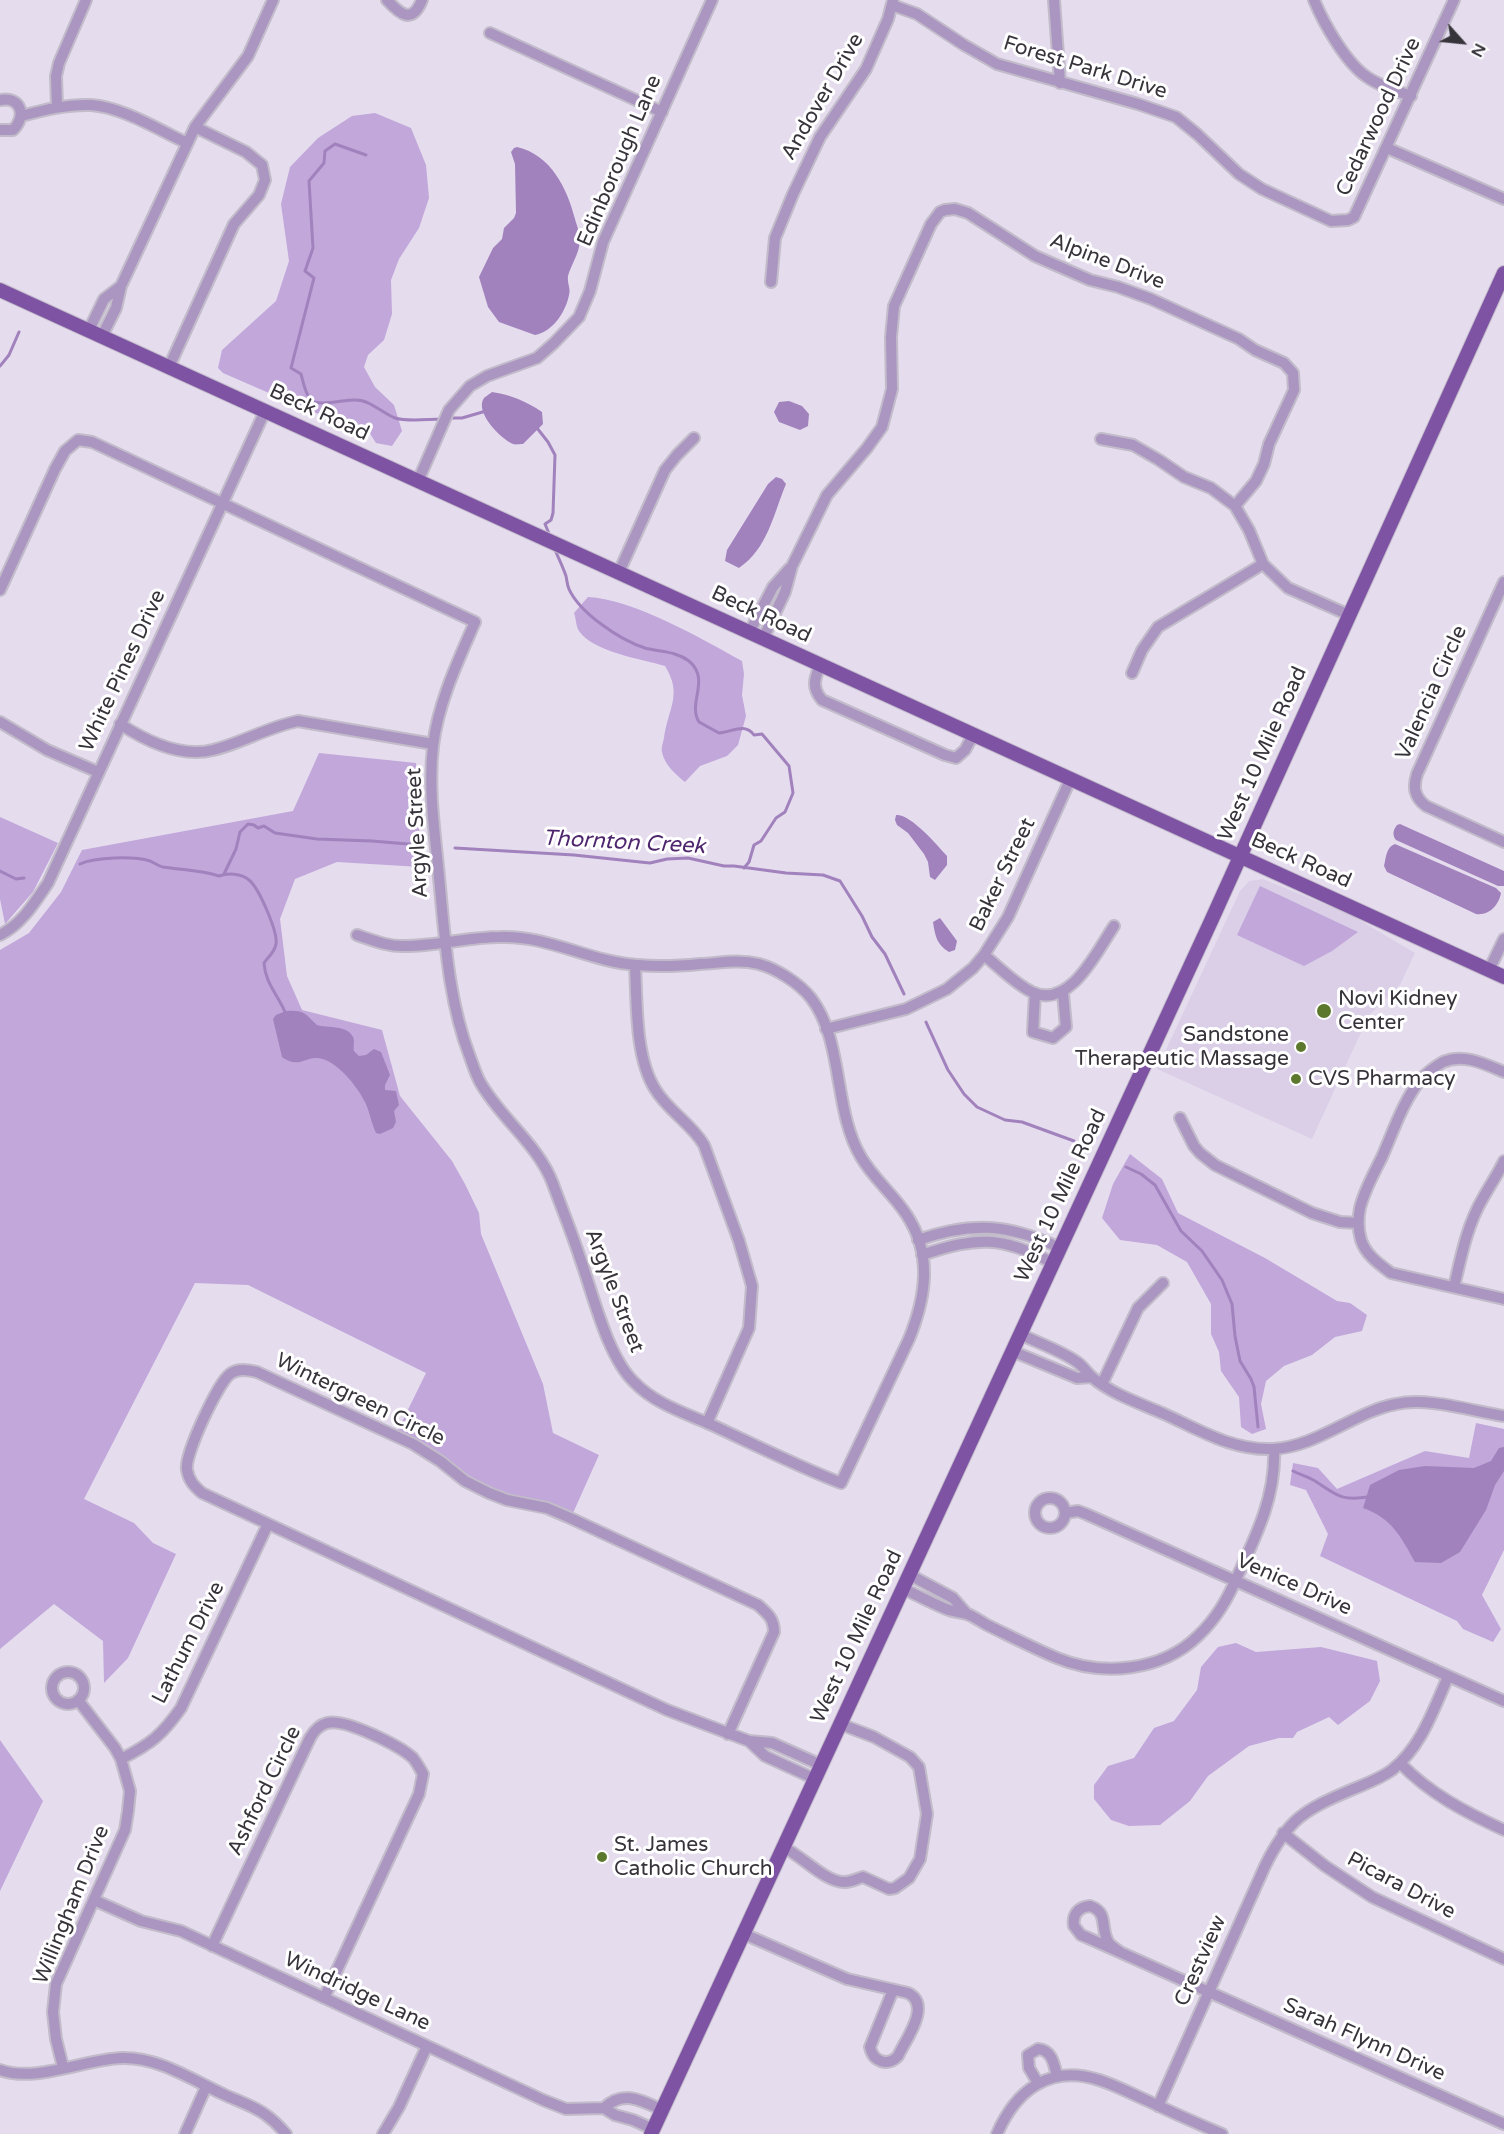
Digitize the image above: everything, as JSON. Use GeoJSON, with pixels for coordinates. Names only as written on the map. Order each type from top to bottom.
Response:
{"type":"FeatureCollection","features":[{"type":"Feature","properties":{"kind":"main road","name":"West 10 Mile Road"},"geometry":{"type":"LineString","coordinates":[[652,2132],[1240,856],[1504,273]]}},
{"type":"Feature","properties":{"kind":"main road","name":"Beck Road"},"geometry":{"type":"LineString","coordinates":[[0,290],[1070,780],[1504,975]]}},
{"type":"Feature","properties":{"kind":"street"},"geometry":{"type":"LineString","coordinates":[[57,107],[56,76],[59,63],[86,0]]}},
{"type":"Feature","properties":{"kind":"street"},"geometry":{"type":"LineString","coordinates":[[95,333],[105,299],[121,286],[195,127],[248,56],[273,0]]}},
{"type":"Feature","properties":{"kind":"street"},"geometry":{"type":"LineString","coordinates":[[387,0],[400,14],[409,16],[415,13],[422,0]]}},
{"type":"Feature","properties":{"kind":"street","name":"Edinborough Lane"},"geometry":{"type":"LineString","coordinates":[[418,481],[449,410],[470,386],[487,376],[537,358],[554,344],[579,317],[590,291],[603,242],[712,0]]}},
{"type":"Feature","properties":{"kind":"street"},"geometry":{"type":"LineString","coordinates":[[1054,0],[1060,83]]}},
{"type":"Feature","properties":{"kind":"street"},"geometry":{"type":"LineString","coordinates":[[1314,0],[1342,49],[1366,77],[1411,96]]}},
{"type":"Feature","properties":{"kind":"street","name":"Cedarwood Drive"},"geometry":{"type":"LineString","coordinates":[[1354,217],[1454,0]]}},
{"type":"Feature","properties":{"kind":"street","name":"Forest Park Drive"},"geometry":{"type":"LineString","coordinates":[[893,3],[917,14],[997,64],[1176,117],[1239,174],[1262,189],[1331,221],[1348,220],[1354,217]]}},
{"type":"Feature","properties":{"kind":"street","name":"Andover Drive"},"geometry":{"type":"LineString","coordinates":[[771,282],[775,238],[793,194],[820,137],[866,69],[893,3]]}},
{"type":"Feature","properties":{"kind":"street"},"geometry":{"type":"LineString","coordinates":[[490,33],[662,112]]}},
{"type":"Feature","properties":{"kind":"street"},"geometry":{"type":"LineString","coordinates":[[0,100],[6,99],[14,102],[20,108],[21,116],[19,124],[13,130],[0,130]]}},
{"type":"Feature","properties":{"kind":"street"},"geometry":{"type":"LineString","coordinates":[[21,116],[57,107],[90,105],[112,109],[187,143]]}},
{"type":"Feature","properties":{"kind":"street"},"geometry":{"type":"LineString","coordinates":[[169,367],[234,224],[259,195],[265,180],[262,165],[246,152],[195,127]]}},
{"type":"Feature","properties":{"kind":"street"},"geometry":{"type":"LineString","coordinates":[[1387,148],[1504,199]]}},
{"type":"Feature","properties":{"kind":"street","name":"Alpine Drive"},"geometry":{"type":"LineString","coordinates":[[763,639],[785,592],[792,566],[831,489],[882,427],[892,389],[891,337],[894,306],[931,224],[940,212],[950,209],[968,213],[1035,256],[1090,280],[1151,299],[1239,339],[1255,350],[1284,363],[1293,373],[1294,390],[1269,444],[1264,464],[1256,481],[1235,506]]}},
{"type":"Feature","properties":{"kind":"street","name":"White Pines Drive"},"geometry":{"type":"LineString","coordinates":[[0,935],[7,932],[30,910],[48,883],[265,411]]}},
{"type":"Feature","properties":{"kind":"street"},"geometry":{"type":"LineString","coordinates":[[619,572],[665,470],[677,454],[694,438]]}},
{"type":"Feature","properties":{"kind":"street"},"geometry":{"type":"LineString","coordinates":[[1101,439],[1133,445],[1184,477],[1211,488],[1235,506],[1249,530],[1263,564],[1288,588],[1349,615]]}},
{"type":"Feature","properties":{"kind":"street","name":"Argyle Street"},"geometry":{"type":"LineString","coordinates":[[0,590],[64,450],[78,440],[92,442],[223,502],[475,622],[448,686],[433,744],[431,782],[452,994],[463,1038],[479,1081],[504,1116],[525,1138],[552,1180],[598,1310],[622,1367],[634,1383],[651,1396],[809,1470],[842,1483],[917,1320],[925,1279],[922,1255]]}},
{"type":"Feature","properties":{"kind":"street"},"geometry":{"type":"LineString","coordinates":[[1132,673],[1142,650],[1158,627],[1263,564]]}},
{"type":"Feature","properties":{"kind":"street"},"geometry":{"type":"LineString","coordinates":[[749,633],[772,587],[792,566]]}},
{"type":"Feature","properties":{"kind":"street","name":"Valencia Circle"},"geometry":{"type":"LineString","coordinates":[[1504,582],[1414,785],[1416,796],[1426,806],[1504,842]]}},
{"type":"Feature","properties":{"kind":"street"},"geometry":{"type":"LineString","coordinates":[[820,665],[813,682],[817,694],[822,699],[956,758],[965,750],[973,735]]}},
{"type":"Feature","properties":{"kind":"street"},"geometry":{"type":"LineString","coordinates":[[120,724],[134,733],[180,751],[212,750],[279,725],[298,721],[433,744]]}},
{"type":"Feature","properties":{"kind":"street"},"geometry":{"type":"LineString","coordinates":[[0,722],[46,750],[98,772]]}},
{"type":"Feature","properties":{"kind":"street","name":"Baker Street"},"geometry":{"type":"LineString","coordinates":[[826,1029],[883,1016],[925,1001],[947,989],[973,968],[1008,918],[1070,780]]}},
{"type":"Feature","properties":{"kind":"street"},"geometry":{"type":"LineString","coordinates":[[984,955],[1030,991],[1052,995],[1063,993],[1076,981],[1114,926]]}},
{"type":"Feature","properties":{"kind":"street"},"geometry":{"type":"LineString","coordinates":[[357,934],[376,942],[405,946],[501,936],[527,938],[635,965],[699,964],[725,961],[761,965],[777,971],[810,997],[822,1016],[843,1107],[854,1143],[873,1174],[906,1213],[922,1255],[976,1242],[997,1242],[1017,1246],[1053,1263]]}},
{"type":"Feature","properties":{"kind":"street"},"geometry":{"type":"LineString","coordinates":[[1489,970],[1504,939]]}},
{"type":"Feature","properties":{"kind":"street"},"geometry":{"type":"LineString","coordinates":[[635,965],[641,1048],[648,1074],[655,1090],[675,1114],[696,1131],[704,1145],[739,1241],[752,1286],[749,1329],[707,1423]]}},
{"type":"Feature","properties":{"kind":"street"},"geometry":{"type":"LineString","coordinates":[[1035,993],[1033,1032],[1053,1038],[1066,1027],[1063,993]]}},
{"type":"Feature","properties":{"kind":"street"},"geometry":{"type":"LineString","coordinates":[[1504,1072],[1480,1062],[1459,1058],[1443,1062],[1422,1078],[1401,1114],[1368,1188],[1360,1208],[1359,1224],[1361,1240],[1366,1251],[1376,1263],[1391,1273],[1504,1299]]}},
{"type":"Feature","properties":{"kind":"street"},"geometry":{"type":"LineString","coordinates":[[1180,1118],[1194,1146],[1215,1165],[1312,1213],[1340,1222],[1359,1224]]}},
{"type":"Feature","properties":{"kind":"street"},"geometry":{"type":"LineString","coordinates":[[1454,1287],[1467,1235],[1483,1197],[1493,1184],[1504,1161]]}},
{"type":"Feature","properties":{"kind":"street"},"geometry":{"type":"LineString","coordinates":[[918,1240],[948,1231],[980,1227],[999,1228],[1023,1233],[1060,1248]]}},
{"type":"Feature","properties":{"kind":"street"},"geometry":{"type":"LineString","coordinates":[[997,1242],[999,1228]]}},
{"type":"Feature","properties":{"kind":"street"},"geometry":{"type":"LineString","coordinates":[[1102,1384],[1138,1308],[1163,1283]]}},
{"type":"Feature","properties":{"kind":"street"},"geometry":{"type":"LineString","coordinates":[[1020,1334],[1078,1362],[1102,1384],[1139,1404],[1212,1437],[1254,1449],[1274,1449],[1301,1443],[1379,1409],[1407,1402],[1426,1402],[1504,1416]]}},
{"type":"Feature","properties":{"kind":"street"},"geometry":{"type":"LineString","coordinates":[[1012,1351],[1077,1378],[1092,1377]]}},
{"type":"Feature","properties":{"kind":"street","name":"Wintergreen Circle"},"geometry":{"type":"LineString","coordinates":[[728,1734],[774,1632],[774,1623],[758,1605],[547,1508],[507,1500],[489,1493],[465,1481],[440,1461],[413,1444],[257,1372],[244,1369],[232,1372],[225,1380],[187,1460],[191,1483],[202,1493],[667,1710],[728,1734],[749,1741],[772,1743],[821,1765]]}},
{"type":"Feature","properties":{"kind":"street"},"geometry":{"type":"LineString","coordinates":[[903,1589],[949,1610],[967,1614],[1059,1658],[1084,1666],[1123,1668],[1162,1659],[1191,1642],[1218,1613],[1236,1581],[1267,1506],[1274,1473],[1274,1449]]}},
{"type":"Feature","properties":{"kind":"street","name":"Venice Drive"},"geometry":{"type":"LineString","coordinates":[[1065,1513],[1078,1511],[1086,1514],[1504,1701]]}},
{"type":"Feature","properties":{"kind":"street","name":"Lathum Drive"},"geometry":{"type":"LineString","coordinates":[[121,1759],[146,1747],[165,1732],[182,1708],[268,1524]]}},
{"type":"Feature","properties":{"kind":"street"},"geometry":{"type":"LineString","coordinates":[[910,1575],[948,1594],[967,1614]]}},
{"type":"Feature","properties":{"kind":"street"},"geometry":{"type":"LineString","coordinates":[[1283,1833],[1317,1806],[1383,1776],[1400,1763],[1421,1736],[1448,1677]]}},
{"type":"Feature","properties":{"kind":"street","name":"Willingham Drive"},"geometry":{"type":"LineString","coordinates":[[63,2067],[56,2039],[53,2012],[56,1984],[125,1830],[129,1791],[121,1759],[78,1700]]}},
{"type":"Feature","properties":{"kind":"street","name":"Ashford Circle"},"geometry":{"type":"LineString","coordinates":[[212,1946],[316,1728],[328,1722],[342,1723],[380,1738],[401,1749],[415,1760],[423,1774],[419,1794],[324,1998]]}},
{"type":"Feature","properties":{"kind":"street"},"geometry":{"type":"LineString","coordinates":[[783,1847],[832,1879],[851,1882],[863,1877],[889,1889],[895,1888],[909,1878],[920,1859],[927,1814],[919,1767],[910,1756],[874,1737],[840,1724]]}},
{"type":"Feature","properties":{"kind":"street","name":"Wintergreen Circle"},"geometry":{"type":"LineString","coordinates":[[749,1741],[765,1756],[815,1779]]}},
{"type":"Feature","properties":{"kind":"street"},"geometry":{"type":"LineString","coordinates":[[1400,1763],[1425,1787],[1446,1801],[1504,1830]]}},
{"type":"Feature","properties":{"kind":"street","name":"Picara Drive"},"geometry":{"type":"LineString","coordinates":[[1283,1833],[1325,1866],[1372,1898],[1504,1959]]}},
{"type":"Feature","properties":{"kind":"street","name":"Crestview"},"geometry":{"type":"LineString","coordinates":[[1158,2106],[1265,1866],[1283,1833]]}},
{"type":"Feature","properties":{"kind":"street","name":"Windridge Lane"},"geometry":{"type":"LineString","coordinates":[[94,1900],[141,1921],[181,1931],[566,2109],[604,2108],[615,2115],[633,2120],[652,2132]]}},
{"type":"Feature","properties":{"kind":"street","name":"Sarah Flynn Drive"},"geometry":{"type":"LineString","coordinates":[[1120,1952],[1108,1942],[1101,1913],[1090,1906],[1079,1909],[1074,1920],[1077,1931],[1086,1937],[1504,2124]]}},
{"type":"Feature","properties":{"kind":"street"},"geometry":{"type":"LineString","coordinates":[[744,1934],[847,1979],[893,1990],[912,1995],[918,2002],[919,2011],[898,2056],[892,2061],[883,2062],[873,2055],[870,2047],[893,1990]]}},
{"type":"Feature","properties":{"kind":"street"},"geometry":{"type":"LineString","coordinates":[[383,2134],[399,2107],[427,2046]]}},
{"type":"Feature","properties":{"kind":"street"},"geometry":{"type":"LineString","coordinates":[[1038,2084],[1027,2062],[1028,2055],[1038,2049],[1047,2051],[1051,2056],[1058,2076]]}},
{"type":"Feature","properties":{"kind":"street"},"geometry":{"type":"LineString","coordinates":[[0,2070],[8,2073],[27,2073],[122,2058],[147,2060],[265,2114],[286,2134]]}},
{"type":"Feature","properties":{"kind":"street"},"geometry":{"type":"LineString","coordinates":[[997,2134],[1007,2113],[1015,2103],[1038,2084],[1058,2076],[1074,2075],[1098,2080],[1222,2134]]}},
{"type":"Feature","properties":{"kind":"street"},"geometry":{"type":"LineString","coordinates":[[185,2134],[206,2087]]}},
{"type":"Feature","properties":{"kind":"street","name":"Windridge Lane"},"geometry":{"type":"LineString","coordinates":[[604,2108],[614,2099],[625,2098],[642,2101],[662,2110]]}},
{"type":"Feature","properties":{"kind":"shaded area"},"geometry":{"type":"Polygon","coordinates":[[[375,113],[411,128],[426,165],[429,198],[419,228],[399,259],[391,280],[392,314],[384,340],[368,355],[364,367],[375,387],[394,405],[402,431],[392,446],[376,443],[369,432],[308,410],[223,373],[218,368],[222,350],[276,301],[289,261],[281,204],[290,167],[318,138],[352,116],[375,113]]]}},
{"type":"Feature","properties":{"kind":"shaded area"},"geometry":{"type":"Polygon","coordinates":[[[517,147],[539,157],[556,174],[572,207],[580,238],[568,276],[569,293],[565,308],[553,325],[535,335],[499,322],[488,307],[479,277],[493,248],[502,239],[504,228],[516,213],[515,164],[511,152],[517,147]]]}},
{"type":"Feature","properties":{"kind":"shaded area"},"geometry":{"type":"Polygon","coordinates":[[[492,392],[518,399],[542,412],[543,424],[523,444],[508,441],[490,424],[482,404],[484,398],[492,392]]]}},
{"type":"Feature","properties":{"kind":"shaded area"},"geometry":{"type":"Polygon","coordinates":[[[789,401],[802,406],[809,414],[808,426],[800,430],[779,422],[774,412],[779,402],[789,401]]]}},
{"type":"Feature","properties":{"kind":"shaded area"},"geometry":{"type":"Polygon","coordinates":[[[776,477],[782,479],[786,484],[773,519],[757,551],[739,568],[725,561],[727,550],[768,484],[776,477]]]}},
{"type":"Feature","properties":{"kind":"shaded area"},"geometry":{"type":"Polygon","coordinates":[[[588,597],[606,599],[646,612],[742,661],[744,674],[742,695],[746,716],[738,745],[727,756],[700,766],[685,782],[671,769],[662,751],[674,694],[670,676],[665,666],[606,649],[586,638],[578,629],[574,613],[588,597]]]}},
{"type":"Feature","properties":{"kind":"shaded area"},"geometry":{"type":"Polygon","coordinates":[[[319,753],[416,763],[421,867],[337,862],[295,879],[280,919],[287,976],[302,1010],[382,1030],[400,1096],[452,1161],[479,1213],[481,1234],[543,1384],[553,1433],[599,1455],[573,1513],[489,1487],[473,1479],[431,1448],[398,1430],[426,1373],[248,1285],[195,1283],[84,1499],[134,1523],[153,1543],[176,1554],[128,1658],[104,1683],[103,1641],[54,1604],[0,1649],[0,950],[29,933],[61,892],[82,850],[293,811],[319,753]]]}},
{"type":"Feature","properties":{"kind":"shaded area"},"geometry":{"type":"Polygon","coordinates":[[[896,815],[909,819],[947,856],[947,865],[935,880],[930,877],[928,862],[924,854],[908,833],[897,825],[896,815]]]}},
{"type":"Feature","properties":{"kind":"shaded area"},"geometry":{"type":"Polygon","coordinates":[[[0,817],[58,843],[33,892],[5,924],[0,899],[0,817]]]}},
{"type":"Feature","properties":{"kind":"shaded area"},"geometry":{"type":"Polygon","coordinates":[[[1400,824],[1504,871],[1504,886],[1498,886],[1396,840],[1394,831],[1400,824]]]}},
{"type":"Feature","properties":{"kind":"shaded area"},"geometry":{"type":"Polygon","coordinates":[[[1395,844],[1496,888],[1501,893],[1498,902],[1493,909],[1476,914],[1387,872],[1384,866],[1387,853],[1395,844]]]}},
{"type":"Feature","properties":{"kind":"shaded area"},"geometry":{"type":"Polygon","coordinates":[[[1263,879],[1351,915],[1415,953],[1400,985],[1369,1015],[1312,1139],[1157,1069],[1240,891],[1249,881],[1263,879]]]}},
{"type":"Feature","properties":{"kind":"shaded area"},"geometry":{"type":"Polygon","coordinates":[[[1260,886],[1358,932],[1332,951],[1304,966],[1237,935],[1260,886]]]}},
{"type":"Feature","properties":{"kind":"shaded area"},"geometry":{"type":"Polygon","coordinates":[[[940,918],[957,941],[955,950],[949,952],[937,940],[933,922],[940,918]]]}},
{"type":"Feature","properties":{"kind":"shaded area"},"geometry":{"type":"Polygon","coordinates":[[[286,1011],[297,1011],[304,1014],[317,1025],[347,1030],[353,1037],[354,1051],[359,1056],[366,1055],[374,1049],[381,1052],[390,1075],[385,1090],[396,1091],[399,1105],[394,1111],[396,1122],[393,1128],[380,1134],[376,1133],[367,1106],[361,1096],[345,1074],[331,1063],[317,1058],[293,1062],[282,1057],[273,1019],[276,1015],[286,1011]]]}},
{"type":"Feature","properties":{"kind":"shaded area"},"geometry":{"type":"Polygon","coordinates":[[[1130,1154],[1162,1179],[1178,1213],[1265,1258],[1337,1301],[1350,1303],[1367,1315],[1362,1331],[1335,1337],[1312,1355],[1284,1366],[1266,1381],[1261,1404],[1266,1429],[1252,1434],[1241,1427],[1239,1397],[1221,1371],[1219,1352],[1211,1334],[1211,1304],[1187,1262],[1157,1245],[1120,1240],[1102,1218],[1113,1184],[1130,1154]]]}},
{"type":"Feature","properties":{"kind":"shaded area"},"geometry":{"type":"Polygon","coordinates":[[[1476,1423],[1504,1429],[1504,1550],[1482,1595],[1501,1629],[1493,1642],[1463,1629],[1457,1621],[1320,1556],[1328,1534],[1306,1490],[1290,1485],[1293,1463],[1318,1468],[1337,1489],[1425,1451],[1469,1458],[1476,1423]]]}},
{"type":"Feature","properties":{"kind":"shaded area"},"geometry":{"type":"Polygon","coordinates":[[[1504,1447],[1504,1471],[1495,1485],[1486,1510],[1460,1552],[1441,1563],[1415,1562],[1395,1529],[1381,1517],[1363,1508],[1370,1485],[1399,1470],[1425,1466],[1474,1468],[1491,1461],[1499,1448],[1504,1447]]]}},
{"type":"Feature","properties":{"kind":"shaded area"},"geometry":{"type":"Polygon","coordinates":[[[1236,1643],[1256,1652],[1321,1647],[1377,1661],[1380,1681],[1370,1701],[1338,1725],[1329,1717],[1297,1732],[1293,1738],[1279,1738],[1249,1746],[1208,1776],[1190,1801],[1160,1825],[1129,1826],[1111,1820],[1094,1799],[1094,1785],[1108,1766],[1134,1758],[1154,1728],[1174,1721],[1197,1690],[1201,1667],[1218,1647],[1236,1643]]]}},
{"type":"Feature","properties":{"kind":"shaded area"},"geometry":{"type":"Polygon","coordinates":[[[0,1740],[43,1801],[0,1891],[0,1740]]]}},
{"type":"Feature","properties":{"kind":"waterway"},"geometry":{"type":"LineString","coordinates":[[366,155],[335,144],[325,151],[324,163],[309,181],[313,248],[305,271],[314,278],[291,368],[301,374],[307,394],[315,402],[361,401],[395,418],[442,419]]}},
{"type":"Feature","properties":{"kind":"waterway"},"geometry":{"type":"LineString","coordinates":[[0,366],[9,355],[19,332]]}},
{"type":"Feature","properties":{"kind":"waterway"},"geometry":{"type":"LineString","coordinates":[[448,418],[462,418],[486,411]]}},
{"type":"Feature","properties":{"kind":"waterway"},"geometry":{"type":"LineString","coordinates":[[537,428],[555,455],[553,513],[551,520],[545,524],[550,536]]}},
{"type":"Feature","properties":{"kind":"waterway"},"geometry":{"type":"LineString","coordinates":[[555,550],[569,589],[574,598],[591,616],[624,639],[645,648],[679,655],[695,668],[699,684],[695,707],[699,722],[719,733],[742,728],[754,735],[762,734],[789,766],[793,793],[785,812],[776,818],[761,841],[754,845],[749,862],[744,868]]}},
{"type":"Feature","properties":{"kind":"waterway","name":"Thornton Creek"},"geometry":{"type":"LineString","coordinates":[[224,874],[236,849],[240,832],[248,824],[258,828],[264,826],[275,833],[317,839],[418,843]]}},
{"type":"Feature","properties":{"kind":"waterway","name":"Thornton Creek"},"geometry":{"type":"LineString","coordinates":[[455,848],[574,855],[650,863],[688,858],[724,866],[823,875],[840,881],[872,937],[885,954],[904,994]]}},
{"type":"Feature","properties":{"kind":"waterway"},"geometry":{"type":"LineString","coordinates":[[80,864],[105,859],[134,858],[150,861],[163,867],[219,876],[238,875],[249,880],[262,901],[274,930],[276,944],[264,963],[269,983],[285,1012]]}},
{"type":"Feature","properties":{"kind":"waterway","name":"Thornton Creek"},"geometry":{"type":"LineString","coordinates":[[0,871],[16,879],[24,878]]}},
{"type":"Feature","properties":{"kind":"waterway","name":"Thornton Creek"},"geometry":{"type":"LineString","coordinates":[[926,1022],[948,1070],[964,1094],[977,1107],[1005,1120],[1022,1122],[1074,1141]]}},
{"type":"Feature","properties":{"kind":"waterway","name":"Thornton Creek"},"geometry":{"type":"LineString","coordinates":[[1126,1167],[1141,1174],[1155,1185],[1181,1231],[1202,1251],[1222,1280],[1232,1304],[1240,1361],[1254,1387],[1258,1427]]}},
{"type":"Feature","properties":{"kind":"waterway","name":"Thornton Creek"},"geometry":{"type":"LineString","coordinates":[[1293,1471],[1339,1496],[1368,1497]]}},
{"type":"Feature","properties":{"kind":"place","name":"Novi Kidney Center"},"geometry":{"type":"Point","coordinates":[1324,1011]}},
{"type":"Feature","properties":{"kind":"place","name":"Sandstone Therapeutic Massage"},"geometry":{"type":"Point","coordinates":[1301,1047]}},
{"type":"Feature","properties":{"kind":"place","name":"CVS Pharmacy"},"geometry":{"type":"Point","coordinates":[1296,1079]}},
{"type":"Feature","properties":{"kind":"place","name":"St. James Catholic Church"},"geometry":{"type":"Point","coordinates":[602,1857]}}]}
